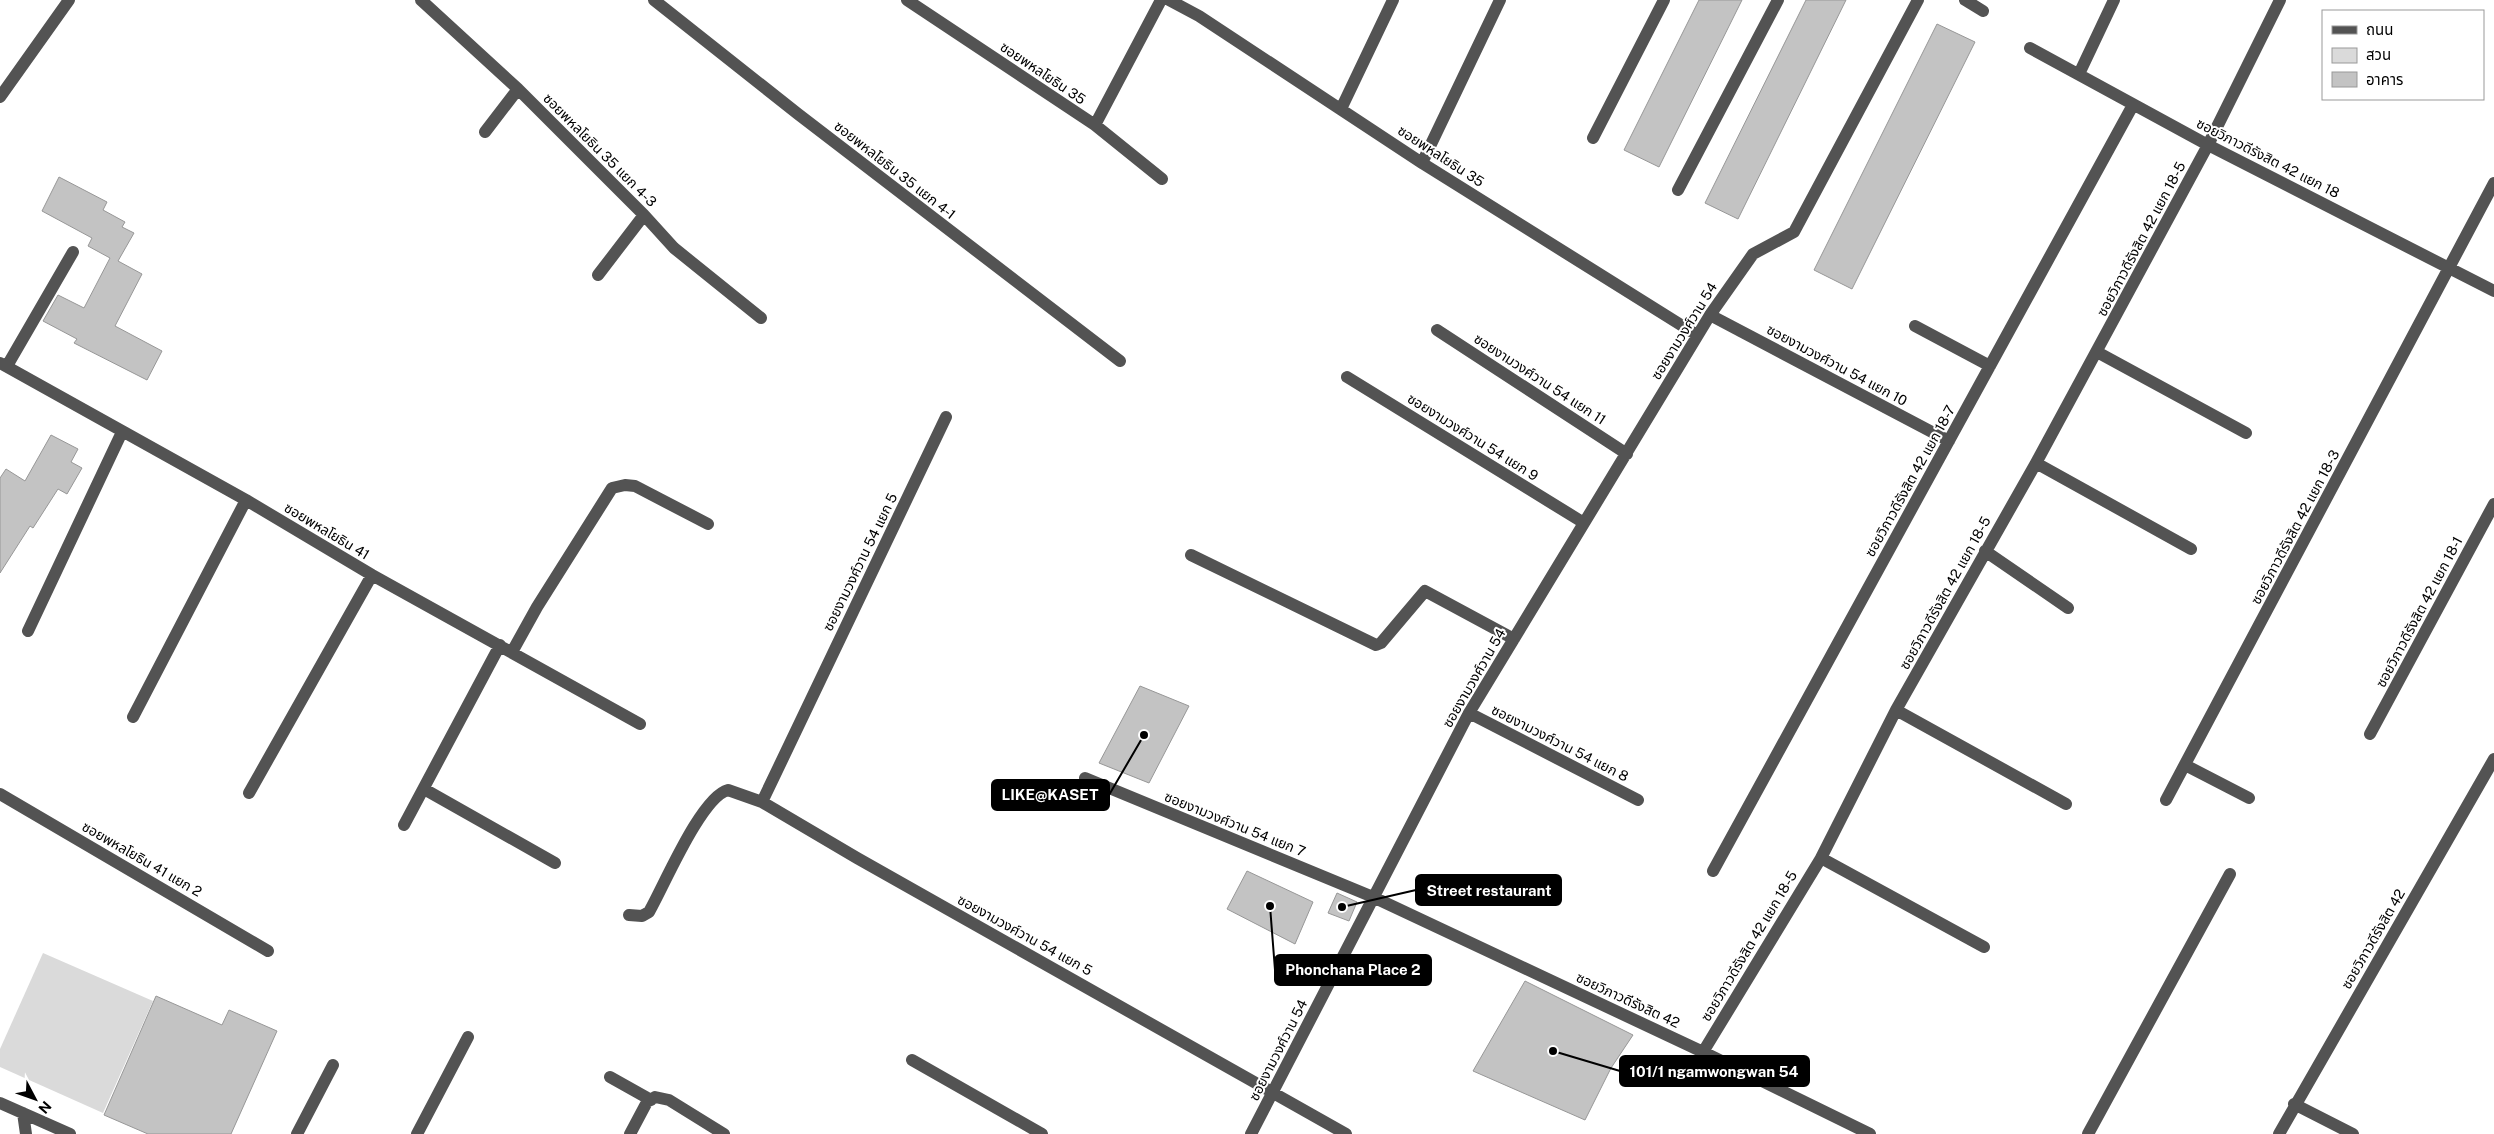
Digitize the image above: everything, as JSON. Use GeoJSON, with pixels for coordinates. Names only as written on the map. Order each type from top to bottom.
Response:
{"type":"FeatureCollection","features":[{"type":"Feature","properties":{"kind":"street"},"geometry":{"type":"LineString","coordinates":[[0,97],[68,0]]}},
{"type":"Feature","properties":{"kind":"street","name":"ซอยพหลโยธิน 35 แยก 4-3"},"geometry":{"type":"LineString","coordinates":[[421,0],[518,89],[644,214],[674,248],[761,318]]}},
{"type":"Feature","properties":{"kind":"street","name":"ซอยพหลโยธิน 35 แยก 4-1"},"geometry":{"type":"LineString","coordinates":[[654,0],[798,114],[1120,361]]}},
{"type":"Feature","properties":{"kind":"street","name":"ซอยพหลโยธิน 35"},"geometry":{"type":"LineString","coordinates":[[907,0],[1095,125],[1162,179]]}},
{"type":"Feature","properties":{"kind":"street"},"geometry":{"type":"LineString","coordinates":[[1095,125],[1161,0]]}},
{"type":"Feature","properties":{"kind":"street","name":"ซอยพหลโยธิน 35"},"geometry":{"type":"LineString","coordinates":[[1169,0],[1199,16],[1422,163],[1697,335]]}},
{"type":"Feature","properties":{"kind":"street"},"geometry":{"type":"LineString","coordinates":[[1342,109],[1393,0]]}},
{"type":"Feature","properties":{"kind":"street"},"geometry":{"type":"LineString","coordinates":[[1422,163],[1500,0]]}},
{"type":"Feature","properties":{"kind":"street"},"geometry":{"type":"LineString","coordinates":[[1593,138],[1664,0]]}},
{"type":"Feature","properties":{"kind":"street"},"geometry":{"type":"LineString","coordinates":[[1678,190],[1778,0]]}},
{"type":"Feature","properties":{"kind":"street","name":"ซอยงามวงศ์วาน 54"},"geometry":{"type":"LineString","coordinates":[[1251,1134],[1469,714],[1584,523],[1628,454],[1710,315],[1753,254],[1794,232],[1918,0]]}},
{"type":"Feature","properties":{"kind":"street"},"geometry":{"type":"LineString","coordinates":[[1965,0],[1983,12]]}},
{"type":"Feature","properties":{"kind":"street"},"geometry":{"type":"LineString","coordinates":[[2079,74],[2114,0]]}},
{"type":"Feature","properties":{"kind":"street","name":"ซอยวิภาวดีรังสิต 42 แยก 18-5"},"geometry":{"type":"LineString","coordinates":[[1703,1052],[1821,858],[1896,710],[2036,463],[2208,145],[2280,0]]}},
{"type":"Feature","properties":{"kind":"street","name":"ซอยวิภาวดีรังสิต 42 แยก 18"},"geometry":{"type":"LineString","coordinates":[[2030,48],[2208,145],[2494,291]]}},
{"type":"Feature","properties":{"kind":"street"},"geometry":{"type":"LineString","coordinates":[[485,132],[518,89]]}},
{"type":"Feature","properties":{"kind":"street","name":"ซอยวิภาวดีรังสิต 42 แยก 18-7"},"geometry":{"type":"LineString","coordinates":[[1713,871],[2132,105]]}},
{"type":"Feature","properties":{"kind":"street","name":"ซอยวิภาวดีรังสิต 42 แยก 18-3"},"geometry":{"type":"LineString","coordinates":[[2166,800],[2451,268],[2494,183]]}},
{"type":"Feature","properties":{"kind":"street"},"geometry":{"type":"LineString","coordinates":[[598,275],[644,214]]}},
{"type":"Feature","properties":{"kind":"street"},"geometry":{"type":"LineString","coordinates":[[3,365],[73,252]]}},
{"type":"Feature","properties":{"kind":"street","name":"ซอยงามวงศ์วาน 54 แยก 10"},"geometry":{"type":"LineString","coordinates":[[1710,315],[1949,441]]}},
{"type":"Feature","properties":{"kind":"street"},"geometry":{"type":"LineString","coordinates":[[1915,326],[1990,366]]}},
{"type":"Feature","properties":{"kind":"street","name":"ซอยงามวงศ์วาน 54 แยก 11"},"geometry":{"type":"LineString","coordinates":[[1437,330],[1628,454]]}},
{"type":"Feature","properties":{"kind":"street"},"geometry":{"type":"LineString","coordinates":[[2097,352],[2246,433]]}},
{"type":"Feature","properties":{"kind":"street","name":"ซอยพหลโยธิน 41"},"geometry":{"type":"LineString","coordinates":[[3,365],[246,500],[372,575],[640,724]]}},
{"type":"Feature","properties":{"kind":"street","name":"ซอยงามวงศ์วาน 54 แยก 9"},"geometry":{"type":"LineString","coordinates":[[1347,377],[1584,523]]}},
{"type":"Feature","properties":{"kind":"street","name":"ซอยงามวงศ์วาน 54 แยก 5"},"geometry":{"type":"LineString","coordinates":[[762,802],[946,417]]}},
{"type":"Feature","properties":{"kind":"street"},"geometry":{"type":"LineString","coordinates":[[28,631],[122,432]]}},
{"type":"Feature","properties":{"kind":"street"},"geometry":{"type":"LineString","coordinates":[[2036,463],[2191,549]]}},
{"type":"Feature","properties":{"kind":"street"},"geometry":{"type":"LineString","coordinates":[[512,652],[537,607],[612,488],[625,484],[635,486],[708,524]]}},
{"type":"Feature","properties":{"kind":"street"},"geometry":{"type":"LineString","coordinates":[[133,717],[246,500]]}},
{"type":"Feature","properties":{"kind":"street","name":"ซอยวิภาวดีรังสิต 42 แยก 18-1"},"geometry":{"type":"LineString","coordinates":[[2370,734],[2494,504]]}},
{"type":"Feature","properties":{"kind":"street"},"geometry":{"type":"LineString","coordinates":[[1986,551],[2068,608]]}},
{"type":"Feature","properties":{"kind":"street"},"geometry":{"type":"LineString","coordinates":[[1192,555],[1376,644],[1381,643],[1425,591],[1514,639]]}},
{"type":"Feature","properties":{"kind":"street"},"geometry":{"type":"LineString","coordinates":[[249,792],[372,575]]}},
{"type":"Feature","properties":{"kind":"street"},"geometry":{"type":"LineString","coordinates":[[404,825],[500,645]]}},
{"type":"Feature","properties":{"kind":"street"},"geometry":{"type":"LineString","coordinates":[[1896,710],[2066,804]]}},
{"type":"Feature","properties":{"kind":"street","name":"ซอยงามวงศ์วาน 54 แยก 8"},"geometry":{"type":"LineString","coordinates":[[1469,714],[1638,800]]}},
{"type":"Feature","properties":{"kind":"street","name":"ซอยวิภาวดีรังสิต 42"},"geometry":{"type":"LineString","coordinates":[[2278,1134],[2494,759]]}},
{"type":"Feature","properties":{"kind":"street"},"geometry":{"type":"LineString","coordinates":[[2185,766],[2249,798]]}},
{"type":"Feature","properties":{"kind":"street","name":"ซอยงามวงศ์วาน 54 แยก 7"},"geometry":{"type":"LineString","coordinates":[[1085,778],[1373,897]]}},
{"type":"Feature","properties":{"kind":"street"},"geometry":{"type":"LineString","coordinates":[[424,789],[555,863]]}},
{"type":"Feature","properties":{"kind":"street","name":"ซอยงามวงศ์วาน 54 แยก 5"},"geometry":{"type":"LineString","coordinates":[[629,915],[642,916],[649,912],[688,836],[714,797],[728,790],[762,802],[857,858],[1346,1134]]}},
{"type":"Feature","properties":{"kind":"street","name":"ซอยพหลโยธิน 41 แยก 2"},"geometry":{"type":"LineString","coordinates":[[0,794],[268,951]]}},
{"type":"Feature","properties":{"kind":"street"},"geometry":{"type":"LineString","coordinates":[[1821,858],[1984,947]]}},
{"type":"Feature","properties":{"kind":"street"},"geometry":{"type":"LineString","coordinates":[[2088,1134],[2230,874]]}},
{"type":"Feature","properties":{"kind":"street","name":"ซอยวิภาวดีรังสิต 42"},"geometry":{"type":"LineString","coordinates":[[1373,897],[1703,1052],[1870,1134]]}},
{"type":"Feature","properties":{"kind":"street"},"geometry":{"type":"LineString","coordinates":[[417,1134],[468,1037]]}},
{"type":"Feature","properties":{"kind":"street"},"geometry":{"type":"LineString","coordinates":[[912,1060],[1042,1134]]}},
{"type":"Feature","properties":{"kind":"street"},"geometry":{"type":"LineString","coordinates":[[297,1134],[333,1064]]}},
{"type":"Feature","properties":{"kind":"street"},"geometry":{"type":"LineString","coordinates":[[610,1077],[653,1098],[669,1100],[724,1134]]}},
{"type":"Feature","properties":{"kind":"street"},"geometry":{"type":"LineString","coordinates":[[630,1134],[653,1098]]}},
{"type":"Feature","properties":{"kind":"street"},"geometry":{"type":"LineString","coordinates":[[0,1103],[70,1134]]}},
{"type":"Feature","properties":{"kind":"street"},"geometry":{"type":"LineString","coordinates":[[2294,1104],[2353,1134]]}},
{"type":"Feature","properties":{"kind":"street"},"geometry":{"type":"LineString","coordinates":[[23,1113],[26,1134]]}},
{"type":"Feature","properties":{"kind":"green space"},"geometry":{"type":"Polygon","coordinates":[[[43,953],[153,1001],[103,1113],[0,1067],[0,1049],[43,953]]]}},
{"type":"Feature","properties":{"kind":"building"},"geometry":{"type":"Polygon","coordinates":[[[1699,0],[1742,0],[1659,167],[1624,150],[1699,0]]]}},
{"type":"Feature","properties":{"kind":"building"},"geometry":{"type":"Polygon","coordinates":[[[1806,0],[1846,0],[1738,219],[1705,203],[1806,0]]]}},
{"type":"Feature","properties":{"kind":"building"},"geometry":{"type":"Polygon","coordinates":[[[1937,24],[1975,42],[1852,289],[1814,270],[1937,24]]]}},
{"type":"Feature","properties":{"kind":"building"},"geometry":{"type":"Polygon","coordinates":[[[59,177],[107,202],[103,210],[125,222],[122,227],[134,233],[118,261],[142,274],[115,326],[162,351],[147,380],[74,343],[77,339],[43,321],[58,295],[84,308],[110,258],[88,246],[92,238],[42,211],[59,177]]]}},
{"type":"Feature","properties":{"kind":"building"},"geometry":{"type":"Polygon","coordinates":[[[51,435],[78,449],[71,462],[82,468],[67,494],[58,489],[33,528],[30,526],[0,573],[0,478],[6,469],[25,481],[51,435]]]}},
{"type":"Feature","properties":{"kind":"building"},"geometry":{"type":"Polygon","coordinates":[[[1140,686],[1189,706],[1149,783],[1099,763],[1140,686]]]}},
{"type":"Feature","properties":{"kind":"building"},"geometry":{"type":"Polygon","coordinates":[[[1247,871],[1313,902],[1295,944],[1227,909],[1247,871]]]}},
{"type":"Feature","properties":{"kind":"building"},"geometry":{"type":"Polygon","coordinates":[[[1337,893],[1357,902],[1349,921],[1328,913],[1337,893]]]}},
{"type":"Feature","properties":{"kind":"building"},"geometry":{"type":"Polygon","coordinates":[[[1525,981],[1633,1035],[1611,1068],[1585,1120],[1473,1071],[1525,981]]]}},
{"type":"Feature","properties":{"kind":"building"},"geometry":{"type":"Polygon","coordinates":[[[156,996],[222,1025],[229,1010],[277,1031],[231,1134],[148,1134],[104,1115],[156,996]]]}},
{"type":"Feature","properties":{"kind":"place","name":"LIKE@KASET"},"geometry":{"type":"Point","coordinates":[1144,735]}},
{"type":"Feature","properties":{"kind":"place","name":"Phonchana Place 2"},"geometry":{"type":"Point","coordinates":[1270,906]}},
{"type":"Feature","properties":{"kind":"place","name":"Street restaurant"},"geometry":{"type":"Point","coordinates":[1342,907]}},
{"type":"Feature","properties":{"kind":"place","name":"101/1 ngamwongwan 54"},"geometry":{"type":"Point","coordinates":[1553,1051]}}]}
